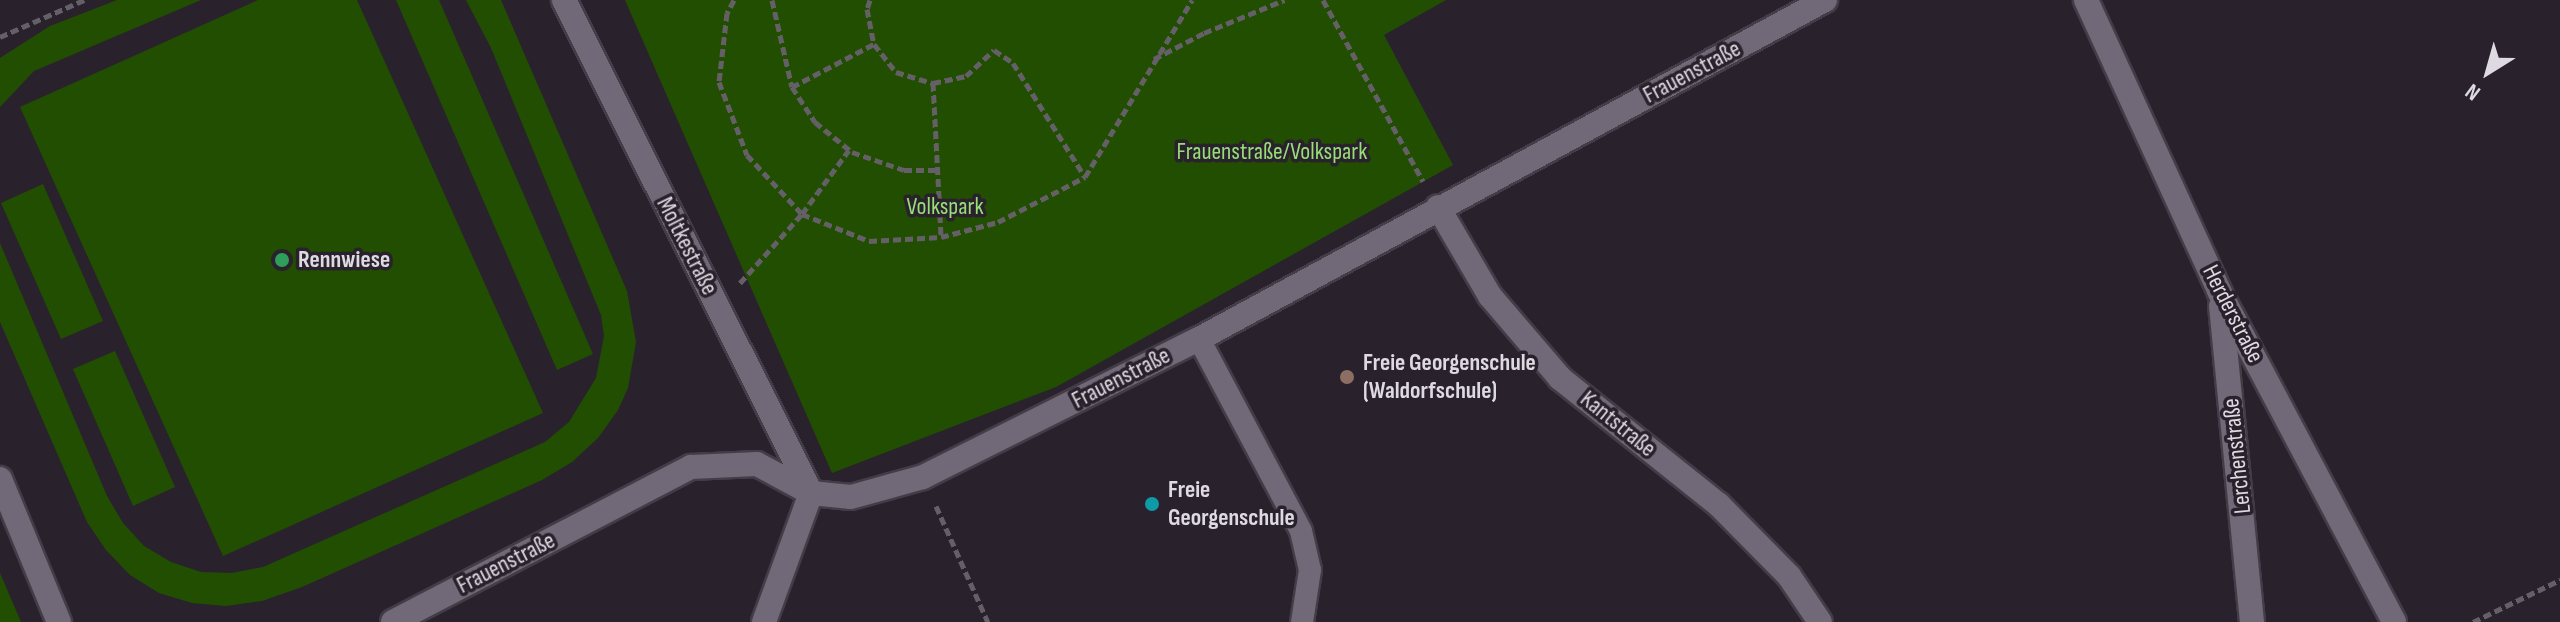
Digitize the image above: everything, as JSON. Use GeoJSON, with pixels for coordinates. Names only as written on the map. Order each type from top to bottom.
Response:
{"type":"FeatureCollection","features":[{"type":"Feature","properties":{"kind":"street","name":"Moltkestraße"},"geometry":{"type":"LineString","coordinates":[[564,0],[811,493]]}},
{"type":"Feature","properties":{"kind":"street","name":"Frauenstraße"},"geometry":{"type":"LineString","coordinates":[[393,622],[691,467],[757,464],[811,493],[851,497],[923,477],[1199,339],[1825,0]]}},
{"type":"Feature","properties":{"kind":"street","name":"Herderstraße"},"geometry":{"type":"LineString","coordinates":[[2086,0],[2219,291],[2394,622]]}},
{"type":"Feature","properties":{"kind":"street","name":"Kantstraße"},"geometry":{"type":"LineString","coordinates":[[1438,207],[1490,296],[1560,378],[1718,504],[1789,576],[1820,622]]}},
{"type":"Feature","properties":{"kind":"street","name":"Lerchenstraße"},"geometry":{"type":"LineString","coordinates":[[2219,291],[2252,622]]}},
{"type":"Feature","properties":{"kind":"street"},"geometry":{"type":"LineString","coordinates":[[0,479],[59,622]]}},
{"type":"Feature","properties":{"kind":"street"},"geometry":{"type":"LineString","coordinates":[[764,622],[811,493]]}},
{"type":"Feature","properties":{"kind":"lane"},"geometry":{"type":"LineString","coordinates":[[1199,339],[1301,531],[1310,570],[1302,622]]}},
{"type":"Feature","properties":{"kind":"path"},"geometry":{"type":"LineString","coordinates":[[0,37],[84,0]]}},
{"type":"Feature","properties":{"kind":"path"},"geometry":{"type":"LineString","coordinates":[[734,0],[727,13],[719,82],[747,155],[802,214],[869,241],[941,237],[998,222],[1085,177],[1192,0]]}},
{"type":"Feature","properties":{"kind":"path"},"geometry":{"type":"LineString","coordinates":[[772,0],[792,87],[815,122],[849,150],[904,170],[936,170]]}},
{"type":"Feature","properties":{"kind":"path"},"geometry":{"type":"LineString","coordinates":[[870,0],[867,9],[874,44],[896,72],[933,83],[966,76],[994,50],[1013,63],[1085,177]]}},
{"type":"Feature","properties":{"kind":"path"},"geometry":{"type":"LineString","coordinates":[[1153,60],[1204,33],[1284,0]]}},
{"type":"Feature","properties":{"kind":"path"},"geometry":{"type":"LineString","coordinates":[[1323,0],[1438,207]]}},
{"type":"Feature","properties":{"kind":"path"},"geometry":{"type":"LineString","coordinates":[[792,87],[874,44]]}},
{"type":"Feature","properties":{"kind":"path"},"geometry":{"type":"LineString","coordinates":[[933,83],[941,237]]}},
{"type":"Feature","properties":{"kind":"path"},"geometry":{"type":"LineString","coordinates":[[718,307],[802,214],[849,150]]}},
{"type":"Feature","properties":{"kind":"path"},"geometry":{"type":"LineString","coordinates":[[923,477],[988,622]]}},
{"type":"Feature","properties":{"kind":"path"},"geometry":{"type":"LineString","coordinates":[[2473,622],[2560,580]]}},
{"type":"Feature","properties":{"kind":"green space"},"geometry":{"type":"Polygon","coordinates":[[[117,0],[201,0],[34,71],[0,107],[0,58],[50,26],[117,0]]]}},
{"type":"Feature","properties":{"kind":"green space","name":"Rennwiese"},"geometry":{"type":"Polygon","coordinates":[[[258,0],[357,0],[543,413],[223,556],[20,107],[258,0]]]}},
{"type":"Feature","properties":{"kind":"green space"},"geometry":{"type":"Polygon","coordinates":[[[396,0],[439,0],[593,354],[557,370],[396,0]]]}},
{"type":"Feature","properties":{"kind":"green space"},"geometry":{"type":"Polygon","coordinates":[[[466,0],[501,0],[627,291],[636,342],[628,388],[618,410],[598,438],[572,462],[542,480],[302,587],[262,601],[226,606],[192,603],[159,593],[130,575],[106,550],[87,522],[0,322],[0,243],[107,496],[123,523],[144,546],[171,562],[201,572],[232,573],[263,567],[545,442],[569,422],[596,378],[604,336],[601,315],[491,48],[466,0]]]}},
{"type":"Feature","properties":{"kind":"green space","name":"Volkspark"},"geometry":{"type":"Polygon","coordinates":[[[625,0],[1446,0],[1384,35],[1453,165],[1056,387],[832,473],[625,0]]]}},
{"type":"Feature","properties":{"kind":"green space"},"geometry":{"type":"Polygon","coordinates":[[[43,184],[103,321],[61,339],[1,203],[43,184]]]}},
{"type":"Feature","properties":{"kind":"green space"},"geometry":{"type":"Polygon","coordinates":[[[115,351],[175,487],[133,506],[73,369],[115,351]]]}},
{"type":"Feature","properties":{"kind":"green space"},"geometry":{"type":"Polygon","coordinates":[[[0,573],[21,622],[0,622],[0,573]]]}},
{"type":"Feature","properties":{"kind":"place","name":"Rennwiese"},"geometry":{"type":"Point","coordinates":[282,260]}},
{"type":"Feature","properties":{"kind":"place","name":"Freie Georgenschule (Waldorfschule)"},"geometry":{"type":"Point","coordinates":[1347,377]}},
{"type":"Feature","properties":{"kind":"place","name":"Freie Georgenschule"},"geometry":{"type":"Point","coordinates":[1152,504]}},
{"type":"Feature","properties":{"kind":"park label","name":"Frauenstraße/Volkspark"},"geometry":{"type":"Point","coordinates":[1272,152]}}]}
